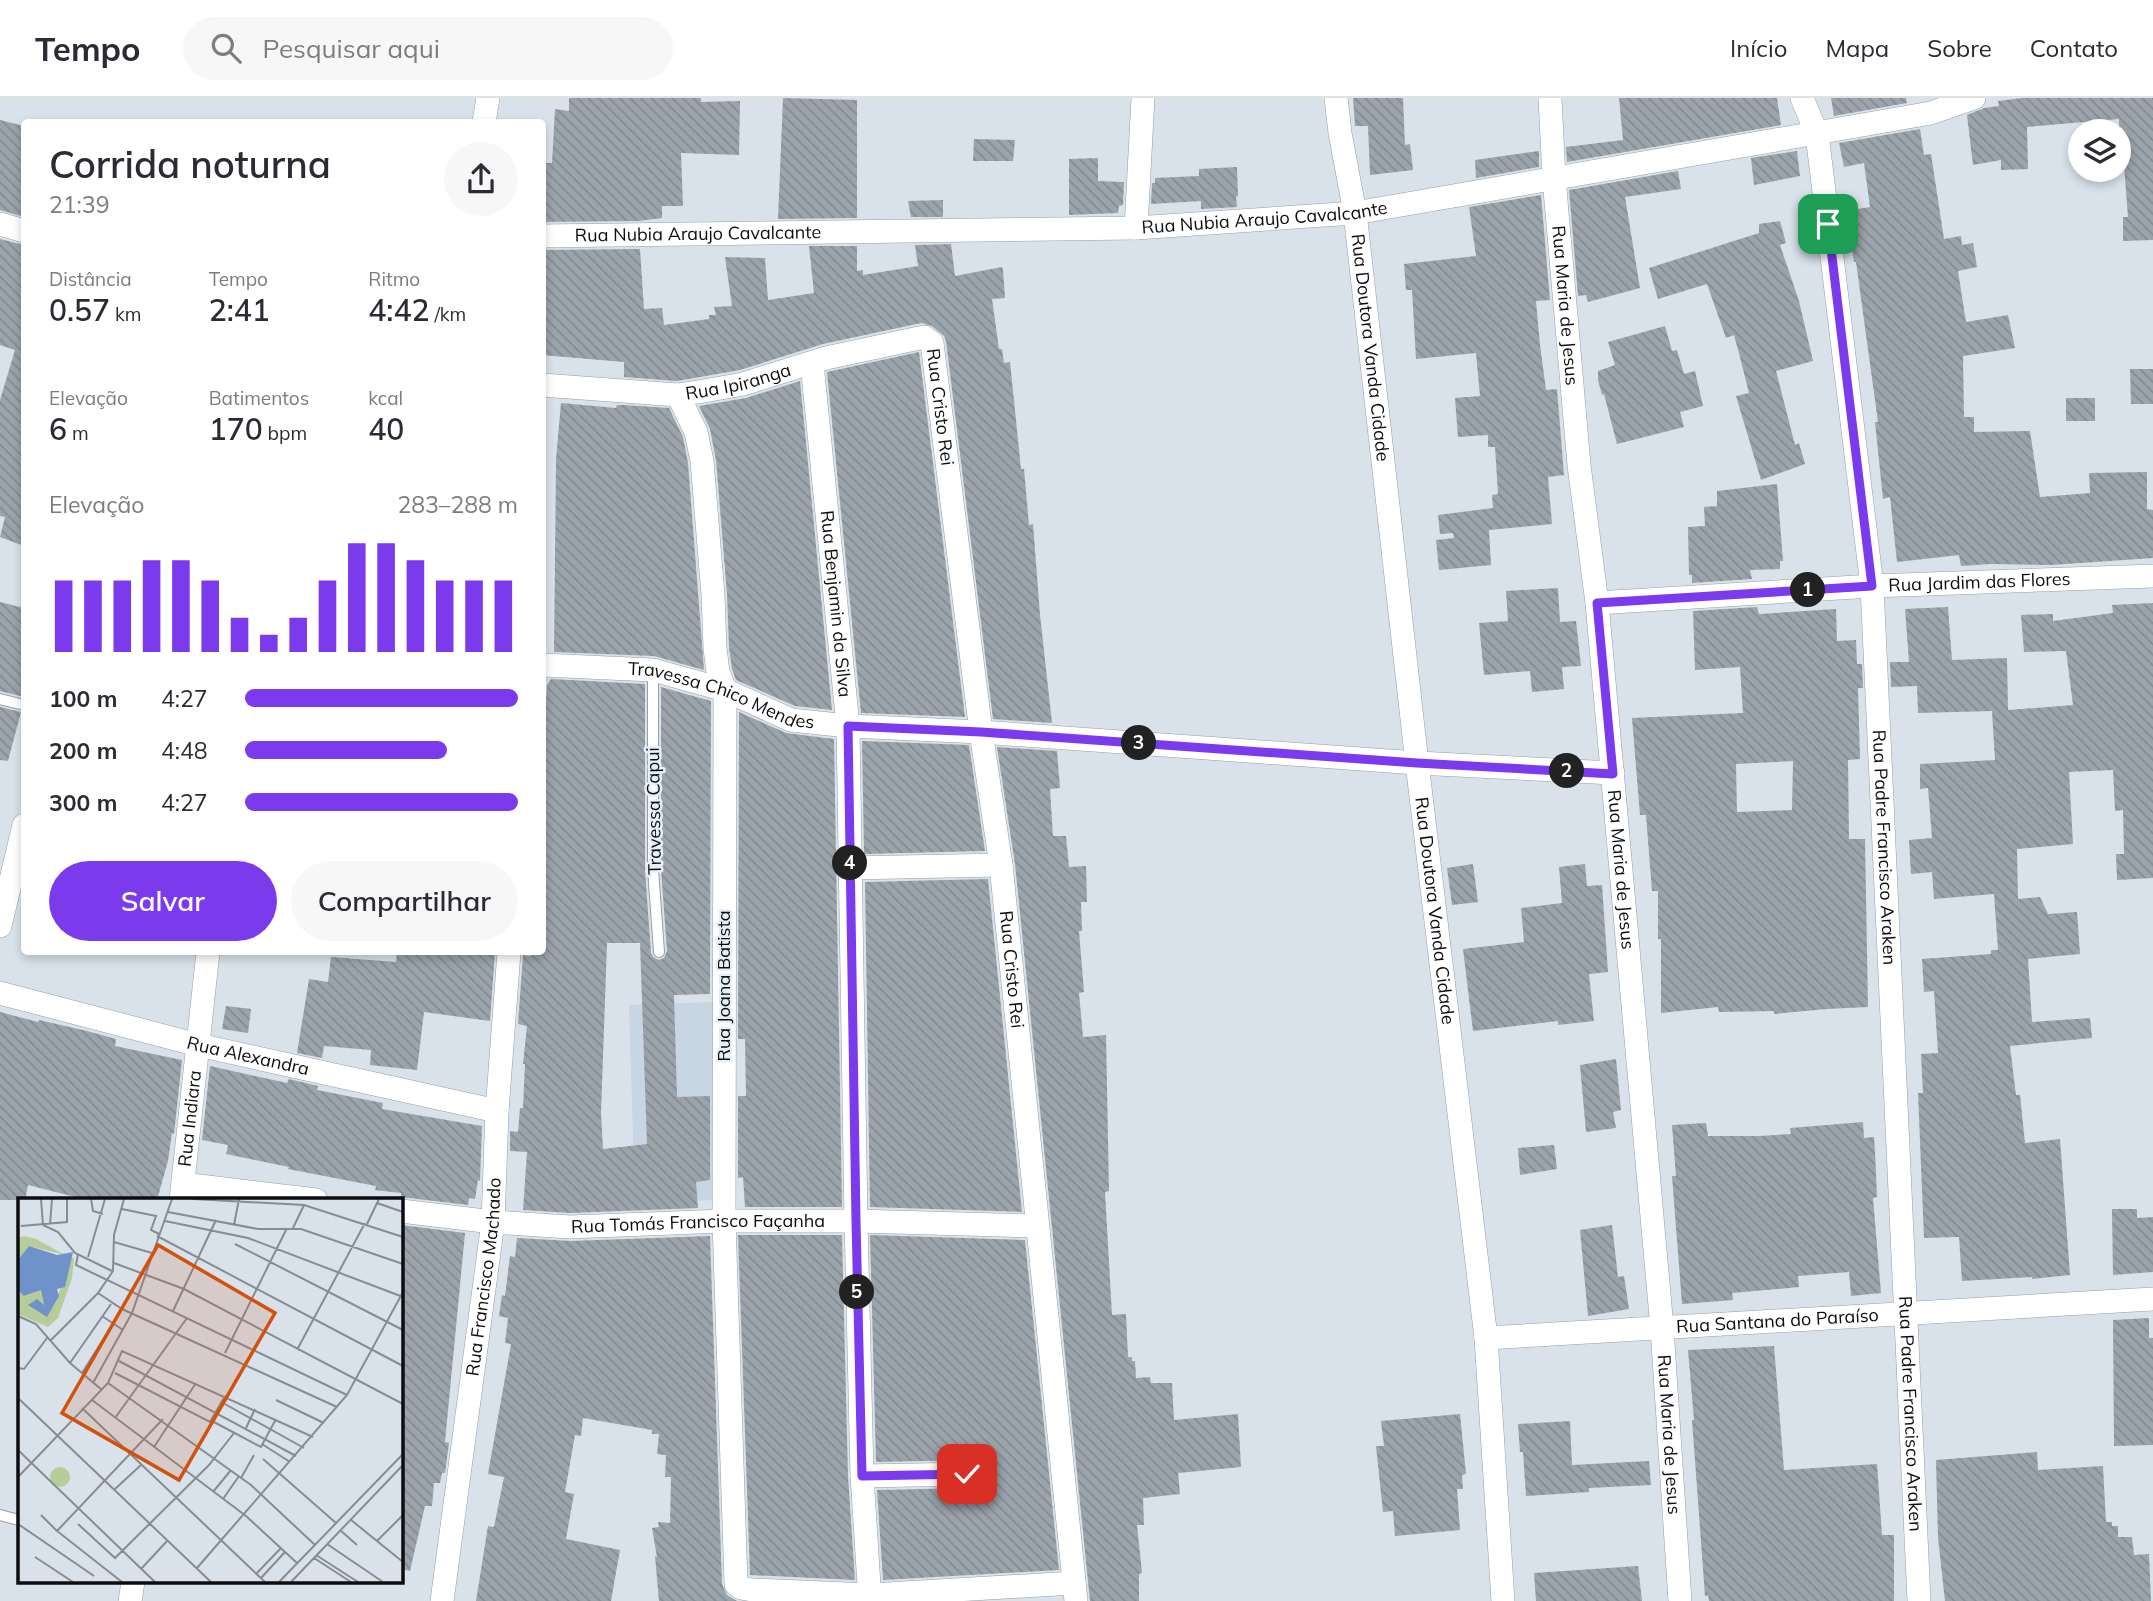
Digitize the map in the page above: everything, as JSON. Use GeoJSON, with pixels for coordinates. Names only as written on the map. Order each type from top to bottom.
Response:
{"type":"FeatureCollection","features":[{"type":"Feature","properties":{"kind":"street"},"geometry":{"type":"LineString","coordinates":[[484,119],[488,98]]}},
{"type":"Feature","properties":{"kind":"street"},"geometry":{"type":"LineString","coordinates":[[1136,228],[1143,98]]}},
{"type":"Feature","properties":{"kind":"street","name":"Rua Doutora Vanda Cidade"},"geometry":{"type":"LineString","coordinates":[[1336,98],[1355,213],[1486,1338],[1503,1601]]}},
{"type":"Feature","properties":{"kind":"street","name":"Rua Maria de Jesus"},"geometry":{"type":"LineString","coordinates":[[1550,98],[1554,178],[1579,465],[1597,603],[1662,1328],[1681,1601]]}},
{"type":"Feature","properties":{"kind":"street","name":"Rua Padre Francisco Araken"},"geometry":{"type":"LineString","coordinates":[[1802,98],[1817,134],[1872,586],[1919,1601]]}},
{"type":"Feature","properties":{"kind":"street","name":"Rua Nubia Araujo Cavalcante"},"geometry":{"type":"LineString","coordinates":[[546,236],[1136,228],[1355,213],[1931,113],[1974,98]]}},
{"type":"Feature","properties":{"kind":"street"},"geometry":{"type":"LineString","coordinates":[[0,224],[21,230]]}},
{"type":"Feature","properties":{"kind":"street","name":"Rua Ipiranga"},"geometry":{"type":"LineString","coordinates":[[546,385],[678,395],[743,384],[826,358],[900,342],[929,339]]}},
{"type":"Feature","properties":{"kind":"street","name":"Rua Cristo Rei"},"geometry":{"type":"LineString","coordinates":[[929,339],[933,346],[981,732],[1001,865],[1075,1592]]}},
{"type":"Feature","properties":{"kind":"street","name":"Rua Benjamin da Silva"},"geometry":{"type":"LineString","coordinates":[[812,363],[848,726],[862,1476],[870,1598]]}},
{"type":"Feature","properties":{"kind":"street","name":"Rua Joana Batista"},"geometry":{"type":"LineString","coordinates":[[678,395],[696,432],[702,461],[715,648],[724,690],[724,1221],[748,1592]]}},
{"type":"Feature","properties":{"kind":"street","name":"Rua Jardim das Flores"},"geometry":{"type":"LineString","coordinates":[[1597,603],[1872,586],[2153,576]]}},
{"type":"Feature","properties":{"kind":"street","name":"Travessa Chico Mendes"},"geometry":{"type":"LineString","coordinates":[[546,665],[653,670],[724,690],[792,720],[848,726],[981,732],[1613,774]]}},
{"type":"Feature","properties":{"kind":"street"},"geometry":{"type":"LineString","coordinates":[[0,926],[21,838]]}},
{"type":"Feature","properties":{"kind":"street"},"geometry":{"type":"LineString","coordinates":[[850,868],[1001,865]]}},
{"type":"Feature","properties":{"kind":"street","name":"Rua Indiara"},"geometry":{"type":"LineString","coordinates":[[182,1192],[208,955]]}},
{"type":"Feature","properties":{"kind":"street","name":"Rua Francisco Machado"},"geometry":{"type":"LineString","coordinates":[[442,1601],[493,1222],[497,1111],[509,955]]}},
{"type":"Feature","properties":{"kind":"street","name":"Rua Alexandra"},"geometry":{"type":"LineString","coordinates":[[0,993],[198,1045],[497,1111]]}},
{"type":"Feature","properties":{"kind":"street"},"geometry":{"type":"LineString","coordinates":[[182,1192],[282,1198]]}},
{"type":"Feature","properties":{"kind":"street","name":"Rua Tomás Francisco Façanha"},"geometry":{"type":"LineString","coordinates":[[402,1211],[493,1222],[570,1227],[724,1221],[856,1221],[1037,1226]]}},
{"type":"Feature","properties":{"kind":"street","name":"Rua Santana do Paraíso"},"geometry":{"type":"LineString","coordinates":[[1486,1338],[2153,1299]]}},
{"type":"Feature","properties":{"kind":"street"},"geometry":{"type":"LineString","coordinates":[[862,1476],[967,1474]]}},
{"type":"Feature","properties":{"kind":"street"},"geometry":{"type":"LineString","coordinates":[[748,1592],[870,1598],[1075,1592]]}},
{"type":"Feature","properties":{"kind":"lane","name":"Travessa Capui"},"geometry":{"type":"LineString","coordinates":[[653,670],[653,869],[660,952]]}},
{"type":"Feature","properties":{"kind":"lane"},"geometry":{"type":"LineString","coordinates":[[0,699],[21,704]]}},
{"type":"Feature","properties":{"kind":"lane"},"geometry":{"type":"LineString","coordinates":[[0,1515],[18,1520]]}},
{"type":"Feature","properties":{"kind":"shaded area"},"geometry":{"type":"Polygon","coordinates":[[[714,1002],[720,1200],[635,1202],[629,1005],[714,1002]]]}},
{"type":"Feature","properties":{"kind":"building"},"geometry":{"type":"Polygon","coordinates":[[[569,98],[701,98],[701,102],[740,101],[739,155],[681,153],[683,206],[662,206],[662,218],[639,221],[546,222],[546,163],[552,163],[555,109],[569,111],[569,98]]]}},
{"type":"Feature","properties":{"kind":"building"},"geometry":{"type":"Polygon","coordinates":[[[783,98],[857,100],[857,218],[778,219],[783,98]]]}},
{"type":"Feature","properties":{"kind":"building"},"geometry":{"type":"Polygon","coordinates":[[[1353,98],[1403,98],[1405,145],[1410,144],[1413,170],[1370,175],[1368,126],[1355,126],[1353,98]]]}},
{"type":"Feature","properties":{"kind":"building"},"geometry":{"type":"Polygon","coordinates":[[[1619,98],[1777,98],[1781,125],[1567,162],[1566,147],[1623,140],[1619,98]]]}},
{"type":"Feature","properties":{"kind":"building"},"geometry":{"type":"Polygon","coordinates":[[[1831,98],[1906,98],[1907,103],[1834,116],[1831,98]]]}},
{"type":"Feature","properties":{"kind":"building"},"geometry":{"type":"Polygon","coordinates":[[[2022,98],[2153,98],[2153,240],[2123,241],[2123,217],[2128,217],[2125,182],[2131,182],[2131,119],[2068,119],[2068,123],[2027,127],[2028,169],[2001,170],[2001,160],[1973,165],[1967,115],[1984,108],[1999,106],[1998,101],[2022,98]]]}},
{"type":"Feature","properties":{"kind":"building"},"geometry":{"type":"Polygon","coordinates":[[[0,120],[21,125],[21,216],[0,210],[0,120]]]}},
{"type":"Feature","properties":{"kind":"building"},"geometry":{"type":"Polygon","coordinates":[[[1920,129],[1924,155],[1931,154],[1944,239],[1961,236],[1962,245],[1973,243],[1977,267],[1958,271],[1966,322],[2008,315],[2015,348],[1963,356],[1964,417],[1974,417],[1974,432],[2030,431],[2040,497],[2090,493],[2089,473],[2147,472],[2147,509],[2153,510],[2153,558],[2051,565],[1961,566],[1959,555],[1897,562],[1890,497],[1883,499],[1875,422],[1878,422],[1856,262],[1846,211],[1870,207],[1864,163],[1844,167],[1839,143],[1920,129]]]}},
{"type":"Feature","properties":{"kind":"building"},"geometry":{"type":"Polygon","coordinates":[[[974,139],[1015,140],[1013,161],[973,161],[974,139]]]}},
{"type":"Feature","properties":{"kind":"building"},"geometry":{"type":"Polygon","coordinates":[[[1539,151],[1539,167],[1476,178],[1475,160],[1539,151]]]}},
{"type":"Feature","properties":{"kind":"building"},"geometry":{"type":"Polygon","coordinates":[[[1797,151],[1800,176],[1754,185],[1751,158],[1797,151]]]}},
{"type":"Feature","properties":{"kind":"building"},"geometry":{"type":"Polygon","coordinates":[[[1098,158],[1098,181],[1124,182],[1123,205],[1119,206],[1118,213],[1069,215],[1069,159],[1098,158]]]}},
{"type":"Feature","properties":{"kind":"building"},"geometry":{"type":"Polygon","coordinates":[[[1237,167],[1237,207],[1201,209],[1201,201],[1151,204],[1152,183],[1155,183],[1155,178],[1199,176],[1199,169],[1237,167]]]}},
{"type":"Feature","properties":{"kind":"building"},"geometry":{"type":"Polygon","coordinates":[[[1678,171],[1681,189],[1625,197],[1640,288],[1588,302],[1586,295],[1578,296],[1569,190],[1678,171]]]}},
{"type":"Feature","properties":{"kind":"building"},"geometry":{"type":"Polygon","coordinates":[[[1541,195],[1550,300],[1536,301],[1546,390],[1557,389],[1564,475],[1548,477],[1552,524],[1489,530],[1491,565],[1439,570],[1436,540],[1454,538],[1453,533],[1440,534],[1438,515],[1493,508],[1492,495],[1498,494],[1495,447],[1488,447],[1488,435],[1458,437],[1455,398],[1480,396],[1476,353],[1416,359],[1412,290],[1406,290],[1404,264],[1476,256],[1469,207],[1541,195]]]}},
{"type":"Feature","properties":{"kind":"building"},"geometry":{"type":"Polygon","coordinates":[[[943,200],[943,217],[911,217],[908,201],[943,200]]]}},
{"type":"Feature","properties":{"kind":"building"},"geometry":{"type":"Polygon","coordinates":[[[1780,221],[1786,243],[1780,245],[1799,301],[1813,361],[1776,371],[1795,445],[1799,443],[1805,464],[1761,480],[1736,396],[1749,393],[1734,335],[1726,338],[1707,284],[1658,299],[1649,268],[1759,233],[1759,224],[1780,221]]]}},
{"type":"Feature","properties":{"kind":"building"},"geometry":{"type":"Polygon","coordinates":[[[0,239],[21,244],[21,545],[0,537],[5,517],[0,516],[0,400],[15,350],[0,345],[0,239]]]}},
{"type":"Feature","properties":{"kind":"building"},"geometry":{"type":"Polygon","coordinates":[[[951,244],[955,276],[1002,267],[1003,270],[1005,298],[992,299],[999,349],[1002,349],[1004,363],[1010,362],[1021,469],[1024,469],[1029,525],[1033,524],[1052,723],[993,719],[946,341],[932,326],[921,323],[823,344],[740,370],[677,381],[624,377],[624,362],[546,355],[546,250],[640,249],[644,309],[662,308],[664,325],[709,319],[709,315],[716,315],[714,307],[732,306],[725,257],[765,258],[768,300],[814,293],[809,246],[857,246],[857,271],[863,270],[863,275],[918,266],[915,245],[951,244]]]}},
{"type":"Feature","properties":{"kind":"building"},"geometry":{"type":"Polygon","coordinates":[[[1665,326],[1672,351],[1677,350],[1684,374],[1695,371],[1703,406],[1680,412],[1684,427],[1617,444],[1598,380],[1598,371],[1615,365],[1608,342],[1665,326]]]}},
{"type":"Feature","properties":{"kind":"building"},"geometry":{"type":"Polygon","coordinates":[[[919,352],[965,717],[861,713],[827,372],[919,352]]]}},
{"type":"Feature","properties":{"kind":"building"},"geometry":{"type":"Polygon","coordinates":[[[2130,369],[2153,369],[2153,404],[2131,404],[2130,369]]]}},
{"type":"Feature","properties":{"kind":"building"},"geometry":{"type":"Polygon","coordinates":[[[800,381],[832,710],[795,706],[736,680],[729,647],[716,460],[710,429],[699,406],[746,398],[800,381]]]}},
{"type":"Feature","properties":{"kind":"building"},"geometry":{"type":"Polygon","coordinates":[[[2066,398],[2095,398],[2095,421],[2066,421],[2066,398]]]}},
{"type":"Feature","properties":{"kind":"building"},"geometry":{"type":"Polygon","coordinates":[[[561,403],[616,408],[617,405],[624,405],[669,408],[683,437],[688,463],[704,670],[654,656],[554,652],[556,459],[561,403]]]}},
{"type":"Feature","properties":{"kind":"building"},"geometry":{"type":"Polygon","coordinates":[[[1777,484],[1783,561],[1780,561],[1780,569],[1750,570],[1752,579],[1692,583],[1692,575],[1689,575],[1688,527],[1705,526],[1704,507],[1717,506],[1717,491],[1777,484]]]}},
{"type":"Feature","properties":{"kind":"building"},"geometry":{"type":"Polygon","coordinates":[[[1558,588],[1560,622],[1576,621],[1581,666],[1562,667],[1564,689],[1532,692],[1530,671],[1484,675],[1479,623],[1508,621],[1506,591],[1558,588]]]}},
{"type":"Feature","properties":{"kind":"building"},"geometry":{"type":"Polygon","coordinates":[[[0,602],[21,607],[21,696],[0,691],[0,602]]]}},
{"type":"Feature","properties":{"kind":"building"},"geometry":{"type":"Polygon","coordinates":[[[2153,603],[2153,878],[2117,880],[2116,854],[2124,854],[2123,810],[2115,811],[2113,770],[2069,772],[2073,844],[2017,849],[2018,899],[2040,897],[2048,914],[2077,912],[2080,954],[2028,959],[2032,1022],[2090,1018],[2092,1038],[2010,1046],[2016,1095],[2020,1095],[2025,1143],[2060,1139],[2070,1275],[1962,1281],[1959,1237],[1924,1238],[1918,1093],[1923,1093],[1921,1054],[1938,1053],[1934,991],[1924,992],[1922,959],[1991,954],[1991,950],[1998,950],[1994,894],[1934,899],[1932,872],[1911,874],[1909,840],[1932,838],[1928,788],[1920,789],[1920,764],[1995,760],[1992,711],[1918,713],[1917,686],[1891,687],[1890,662],[1909,662],[1905,609],[1948,607],[1952,660],[2007,658],[2008,710],[2073,705],[2066,651],[2024,652],[2021,615],[2053,614],[2053,621],[2113,613],[2112,605],[2153,603]]]}},
{"type":"Feature","properties":{"kind":"building"},"geometry":{"type":"Polygon","coordinates":[[[1757,607],[1759,614],[1836,609],[1837,641],[1856,640],[1857,664],[1862,664],[1863,688],[1858,688],[1860,759],[1848,760],[1849,839],[1865,839],[1868,1007],[1774,1014],[1774,1011],[1719,1012],[1718,1007],[1661,1013],[1658,891],[1652,891],[1646,815],[1640,815],[1632,718],[1743,713],[1740,667],[1695,670],[1693,611],[1757,607]],[[1793,761],[1736,764],[1737,812],[1792,810],[1793,761]]]}},
{"type":"Feature","properties":{"kind":"building"},"geometry":{"type":"Polygon","coordinates":[[[551,679],[645,684],[645,870],[651,953],[659,960],[664,958],[667,951],[661,869],[661,687],[711,701],[710,994],[674,995],[677,1097],[710,1096],[710,1180],[696,1182],[698,1208],[570,1213],[523,1210],[527,1152],[510,1151],[510,1131],[518,1132],[520,1108],[523,1108],[523,1064],[527,1026],[518,1024],[523,955],[546,955],[547,685],[551,679]],[[607,943],[601,1113],[603,1149],[647,1144],[640,943],[607,943]]]}},
{"type":"Feature","properties":{"kind":"building"},"geometry":{"type":"Polygon","coordinates":[[[0,707],[21,712],[8,761],[0,760],[0,707]]]}},
{"type":"Feature","properties":{"kind":"building"},"geometry":{"type":"Polygon","coordinates":[[[739,712],[786,733],[834,739],[842,1207],[745,1207],[743,1177],[738,1178],[738,1096],[746,1096],[745,1039],[738,1039],[739,712]]]}},
{"type":"Feature","properties":{"kind":"building"},"geometry":{"type":"Polygon","coordinates":[[[862,741],[969,745],[985,851],[864,854],[862,741]]]}},
{"type":"Feature","properties":{"kind":"building"},"geometry":{"type":"Polygon","coordinates":[[[997,747],[1057,751],[1060,788],[1050,789],[1053,836],[1066,836],[1069,867],[1086,866],[1087,902],[1081,902],[1082,931],[1079,931],[1084,992],[1079,993],[1083,1037],[1106,1035],[1109,1191],[1105,1192],[1112,1315],[1126,1314],[1128,1357],[1135,1361],[1136,1378],[1150,1377],[1151,1383],[1172,1383],[1174,1420],[1238,1414],[1241,1467],[1178,1473],[1180,1494],[1143,1498],[1144,1525],[1137,1525],[1142,1573],[1139,1574],[1139,1601],[1090,1601],[1015,864],[997,747]]]}},
{"type":"Feature","properties":{"kind":"building"},"geometry":{"type":"Polygon","coordinates":[[[1473,864],[1478,902],[1452,905],[1447,868],[1473,864]]]}},
{"type":"Feature","properties":{"kind":"building"},"geometry":{"type":"Polygon","coordinates":[[[1585,864],[1587,886],[1602,885],[1608,972],[1589,974],[1594,1021],[1558,1025],[1558,1021],[1473,1031],[1463,949],[1524,942],[1521,908],[1562,903],[1559,867],[1585,864]]]}},
{"type":"Feature","properties":{"kind":"building"},"geometry":{"type":"Polygon","coordinates":[[[988,879],[1022,1212],[870,1207],[865,882],[988,879]]]}},
{"type":"Feature","properties":{"kind":"building"},"geometry":{"type":"Polygon","coordinates":[[[397,955],[495,955],[490,1021],[424,1012],[417,1070],[370,1065],[371,1050],[324,1046],[322,1058],[297,1053],[309,979],[328,982],[331,957],[396,962],[397,955]]]}},
{"type":"Feature","properties":{"kind":"building"},"geometry":{"type":"Polygon","coordinates":[[[226,1006],[251,1009],[248,1033],[222,1029],[226,1006]]]}},
{"type":"Feature","properties":{"kind":"building"},"geometry":{"type":"Polygon","coordinates":[[[0,1012],[87,1031],[116,1039],[115,1046],[182,1060],[174,1134],[172,1133],[168,1161],[158,1198],[79,1198],[28,1185],[25,1198],[0,1200],[0,1012]]]}},
{"type":"Feature","properties":{"kind":"building"},"geometry":{"type":"Polygon","coordinates":[[[1616,1059],[1621,1110],[1613,1112],[1616,1128],[1586,1132],[1580,1065],[1616,1059]]]}},
{"type":"Feature","properties":{"kind":"building"},"geometry":{"type":"Polygon","coordinates":[[[210,1066],[287,1083],[289,1079],[318,1086],[317,1090],[383,1103],[382,1109],[482,1126],[480,1181],[478,1180],[475,1199],[469,1198],[468,1205],[401,1197],[401,1193],[375,1190],[376,1186],[226,1154],[228,1145],[202,1140],[210,1066]]]}},
{"type":"Feature","properties":{"kind":"building"},"geometry":{"type":"Polygon","coordinates":[[[1863,1122],[1864,1138],[1874,1137],[1877,1197],[1873,1198],[1881,1293],[1851,1296],[1849,1272],[1798,1276],[1799,1287],[1732,1293],[1733,1300],[1682,1304],[1672,1176],[1676,1176],[1672,1125],[1706,1123],[1708,1136],[1759,1136],[1791,1134],[1790,1128],[1863,1122]]]}},
{"type":"Feature","properties":{"kind":"building"},"geometry":{"type":"Polygon","coordinates":[[[1554,1145],[1557,1169],[1520,1175],[1518,1148],[1554,1145]]]}},
{"type":"Feature","properties":{"kind":"building"},"geometry":{"type":"Polygon","coordinates":[[[2112,1209],[2137,1209],[2137,1218],[2153,1217],[2153,1272],[2113,1275],[2112,1209]]]}},
{"type":"Feature","properties":{"kind":"building"},"geometry":{"type":"Polygon","coordinates":[[[402,1225],[465,1233],[445,1442],[449,1443],[445,1473],[442,1473],[440,1483],[434,1483],[432,1506],[425,1506],[410,1571],[402,1569],[402,1225]]]}},
{"type":"Feature","properties":{"kind":"building"},"geometry":{"type":"Polygon","coordinates":[[[1612,1225],[1618,1277],[1624,1276],[1629,1309],[1588,1316],[1580,1230],[1612,1225]]]}},
{"type":"Feature","properties":{"kind":"building"},"geometry":{"type":"Polygon","coordinates":[[[738,1235],[842,1235],[848,1476],[855,1580],[750,1575],[738,1235]]]}},
{"type":"Feature","properties":{"kind":"building"},"geometry":{"type":"Polygon","coordinates":[[[870,1235],[1025,1240],[1059,1570],[883,1580],[877,1490],[968,1488],[975,1486],[981,1473],[979,1466],[967,1460],[876,1462],[870,1235]]]}},
{"type":"Feature","properties":{"kind":"building"},"geometry":{"type":"Polygon","coordinates":[[[710,1236],[722,1584],[727,1595],[737,1601],[659,1601],[655,1556],[657,1557],[652,1528],[659,1527],[658,1522],[670,1523],[671,1477],[665,1477],[666,1455],[657,1454],[659,1434],[652,1434],[652,1430],[583,1418],[581,1436],[575,1435],[565,1492],[574,1494],[566,1539],[620,1550],[611,1601],[476,1601],[488,1526],[494,1527],[504,1477],[488,1474],[511,1344],[505,1343],[508,1318],[499,1316],[502,1295],[505,1296],[510,1256],[515,1257],[517,1238],[571,1241],[710,1236]]]}},
{"type":"Feature","properties":{"kind":"building"},"geometry":{"type":"Polygon","coordinates":[[[2149,1318],[2149,1338],[2153,1338],[2153,1445],[2114,1446],[2113,1320],[2149,1318]]]}},
{"type":"Feature","properties":{"kind":"building"},"geometry":{"type":"Polygon","coordinates":[[[1774,1346],[1784,1470],[1877,1464],[1882,1535],[1894,1535],[1894,1601],[1709,1601],[1708,1595],[1705,1596],[1688,1350],[1774,1346]]]}},
{"type":"Feature","properties":{"kind":"building"},"geometry":{"type":"Polygon","coordinates":[[[1460,1414],[1466,1474],[1462,1475],[1463,1489],[1457,1489],[1460,1530],[1395,1536],[1393,1511],[1383,1512],[1376,1446],[1384,1446],[1381,1421],[1460,1414]]]}},
{"type":"Feature","properties":{"kind":"building"},"geometry":{"type":"Polygon","coordinates":[[[1570,1421],[1572,1465],[1649,1461],[1651,1485],[1589,1488],[1589,1492],[1526,1496],[1518,1424],[1570,1421]]]}},
{"type":"Feature","properties":{"kind":"building"},"geometry":{"type":"Polygon","coordinates":[[[2037,1452],[2038,1470],[2103,1466],[2106,1522],[2118,1526],[2118,1537],[2132,1537],[2134,1555],[2149,1554],[2151,1601],[1945,1601],[1938,1538],[1936,1460],[2037,1452]]]}},
{"type":"Feature","properties":{"kind":"building"},"geometry":{"type":"Polygon","coordinates":[[[1638,1566],[1642,1601],[1536,1601],[1534,1573],[1638,1566]]]}},
{"type":"Feature","properties":{"kind":"route"},"geometry":{"type":"LineString","coordinates":[[967,1474],[862,1476],[848,726],[981,732],[1613,774],[1597,603],[1872,586],[1828,224]]}}]}
